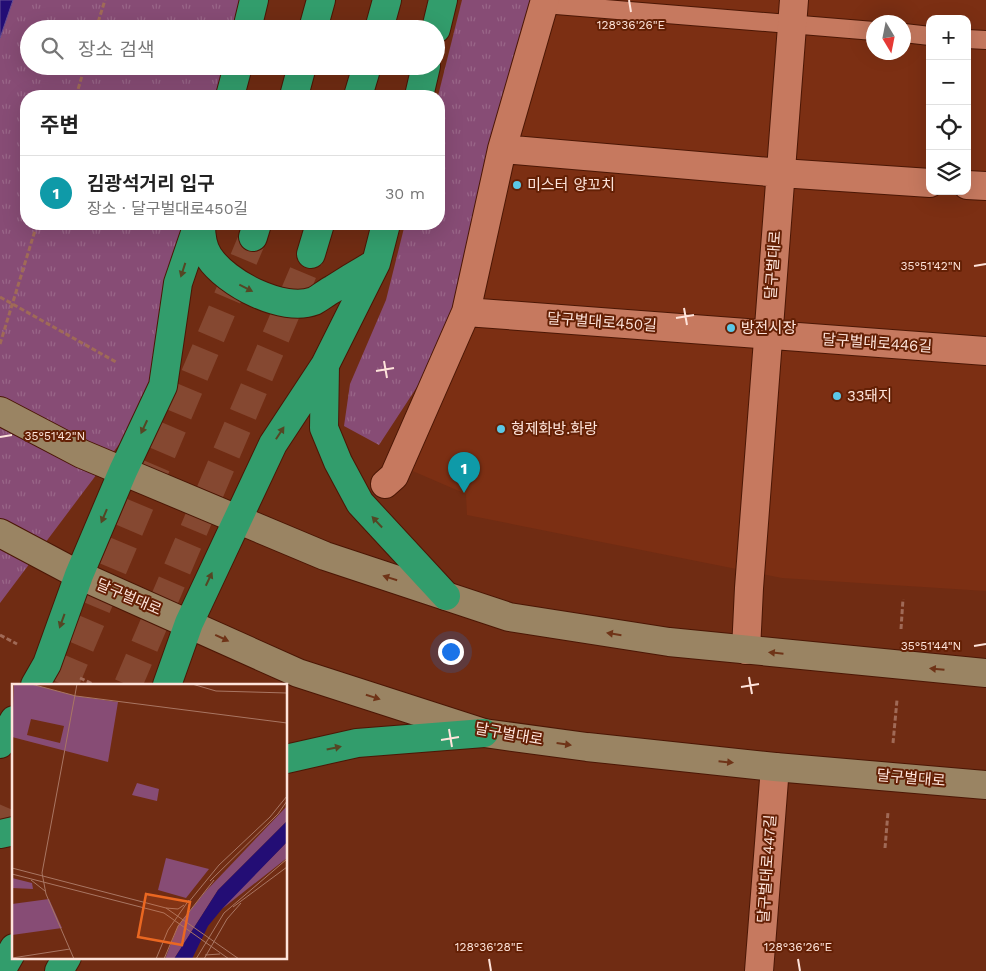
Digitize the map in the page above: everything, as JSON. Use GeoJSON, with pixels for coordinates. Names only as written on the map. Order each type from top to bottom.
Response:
{"type":"FeatureCollection","features":[{"type":"Feature","properties":{"kind":"highway"},"geometry":{"type":"LineString","coordinates":[[249,20],[254,0]]}},
{"type":"Feature","properties":{"kind":"highway"},"geometry":{"type":"LineString","coordinates":[[315,20],[321,0]]}},
{"type":"Feature","properties":{"kind":"highway"},"geometry":{"type":"LineString","coordinates":[[381,20],[387,0]]}},
{"type":"Feature","properties":{"kind":"highway"},"geometry":{"type":"LineString","coordinates":[[438,20],[443,0]]}},
{"type":"Feature","properties":{"kind":"highway"},"geometry":{"type":"LineString","coordinates":[[232,90],[236,75]]}},
{"type":"Feature","properties":{"kind":"highway"},"geometry":{"type":"LineString","coordinates":[[296,90],[300,75]]}},
{"type":"Feature","properties":{"kind":"highway"},"geometry":{"type":"LineString","coordinates":[[360,90],[364,75]]}},
{"type":"Feature","properties":{"kind":"highway"},"geometry":{"type":"LineString","coordinates":[[420,90],[424,75]]}},
{"type":"Feature","properties":{"kind":"highway"},"geometry":{"type":"LineString","coordinates":[[36,684],[47,664],[79,575],[123,471],[163,386],[178,283],[197,230]]}},
{"type":"Feature","properties":{"kind":"highway"},"geometry":{"type":"LineString","coordinates":[[200,230],[203,245],[208,256],[218,269],[239,284],[262,296],[290,304],[313,301],[376,263]]}},
{"type":"Feature","properties":{"kind":"highway"},"geometry":{"type":"LineString","coordinates":[[310,254],[318,230]]}},
{"type":"Feature","properties":{"kind":"highway"},"geometry":{"type":"LineString","coordinates":[[167,684],[188,623],[273,444],[324,365],[376,263],[384,230]]}},
{"type":"Feature","properties":{"kind":"highway"},"geometry":{"type":"LineString","coordinates":[[324,365],[324,428],[360,504],[446,596]]}},
{"type":"Feature","properties":{"kind":"highway"},"geometry":{"type":"LineString","coordinates":[[0,744],[12,723]]}},
{"type":"Feature","properties":{"kind":"highway"},"geometry":{"type":"LineString","coordinates":[[288,759],[357,744],[484,733]]}},
{"type":"Feature","properties":{"kind":"highway"},"geometry":{"type":"LineString","coordinates":[[1,971],[12,952]]}},
{"type":"Feature","properties":{"kind":"highway"},"geometry":{"type":"LineString","coordinates":[[59,971],[66,958]]}},
{"type":"Feature","properties":{"kind":"main road"},"geometry":{"type":"LineString","coordinates":[[0,411],[82,454],[326,556],[509,618],[668,642],[986,673]]}},
{"type":"Feature","properties":{"kind":"main road","name":"달구벌대로"},"geometry":{"type":"LineString","coordinates":[[0,532],[79,575],[298,673],[484,733],[587,747],[775,767],[986,784]]}},
{"type":"Feature","properties":{"kind":"street"},"geometry":{"type":"LineString","coordinates":[[385,484],[394,476],[466,312],[502,150],[544,2]]}},
{"type":"Feature","properties":{"kind":"street","name":"달구벌대로"},"geometry":{"type":"LineString","coordinates":[[746,650],[748,588],[793,12]]}},
{"type":"Feature","properties":{"kind":"street"},"geometry":{"type":"LineString","coordinates":[[502,150],[781,173],[926,182]]}},
{"type":"Feature","properties":{"kind":"street"},"geometry":{"type":"LineString","coordinates":[[971,185],[986,186]]}},
{"type":"Feature","properties":{"kind":"street","name":"달구벌대로450길"},"geometry":{"type":"LineString","coordinates":[[466,312],[768,334]]}},
{"type":"Feature","properties":{"kind":"street","name":"달구벌대로446길"},"geometry":{"type":"LineString","coordinates":[[768,334],[986,351]]}},
{"type":"Feature","properties":{"kind":"street","name":"달구벌대로447길"},"geometry":{"type":"LineString","coordinates":[[759,971],[775,767]]}},
{"type":"Feature","properties":{"kind":"lane"},"geometry":{"type":"LineString","coordinates":[[544,2],[793,12],[866,29]]}},
{"type":"Feature","properties":{"kind":"lane"},"geometry":{"type":"LineString","coordinates":[[911,34],[926,36]]}},
{"type":"Feature","properties":{"kind":"lane"},"geometry":{"type":"LineString","coordinates":[[971,39],[986,40]]}},
{"type":"Feature","properties":{"kind":"path"},"geometry":{"type":"LineString","coordinates":[[99,20],[105,0]]}},
{"type":"Feature","properties":{"kind":"path"},"geometry":{"type":"LineString","coordinates":[[78,90],[82,75]]}},
{"type":"Feature","properties":{"kind":"path"},"geometry":{"type":"LineString","coordinates":[[0,344],[35,230]]}},
{"type":"Feature","properties":{"kind":"path"},"geometry":{"type":"LineString","coordinates":[[0,297],[116,362]]}},
{"type":"Feature","properties":{"kind":"path"},"geometry":{"type":"LineString","coordinates":[[885,848],[903,599]]}},
{"type":"Feature","properties":{"kind":"shaded area"},"geometry":{"type":"Polygon","coordinates":[[[0,0],[13,0],[0,38],[0,0]]]}},
{"type":"Feature","properties":{"kind":"shaded area","name":"방전시장"},"geometry":{"type":"Polygon","coordinates":[[[545,0],[986,0],[986,591],[782,578],[467,515],[466,494],[387,460],[466,312],[545,0]]]}},
{"type":"Feature","properties":{"kind":"green space"},"geometry":{"type":"Polygon","coordinates":[[[13,0],[239,0],[236,20],[20,20],[20,75],[226,75],[223,90],[20,90],[20,230],[198,230],[163,386],[0,603],[0,38],[13,0]]]}},
{"type":"Feature","properties":{"kind":"green space"},"geometry":{"type":"Polygon","coordinates":[[[462,0],[545,0],[466,312],[379,445],[344,426],[350,384],[386,300],[404,230],[445,230],[445,90],[440,90],[443,75],[445,75],[445,68],[462,0]]]}},
{"type":"Feature","properties":{"kind":"tunnel"},"geometry":{"type":"LineString","coordinates":[[64,684],[253,237]]}},
{"type":"Feature","properties":{"kind":"tunnel"},"geometry":{"type":"LineString","coordinates":[[128,684],[311,254]]}},
{"type":"Feature","properties":{"kind":"tunnel"},"geometry":{"type":"LineString","coordinates":[[0,835],[12,807]]}},
{"type":"Feature","properties":{"kind":"place","name":"미스터 양꼬치"},"geometry":{"type":"Point","coordinates":[517,185]}},
{"type":"Feature","properties":{"kind":"place","name":"방전시장"},"geometry":{"type":"Point","coordinates":[731,328]}},
{"type":"Feature","properties":{"kind":"place","name":"33돼지"},"geometry":{"type":"Point","coordinates":[837,396]}},
{"type":"Feature","properties":{"kind":"place","name":"형제화방.화랑"},"geometry":{"type":"Point","coordinates":[501,429]}},
{"type":"Feature","properties":{"kind":"place","name":"김광석거리 입구"},"geometry":{"type":"Point","coordinates":[464,493]}}]}
